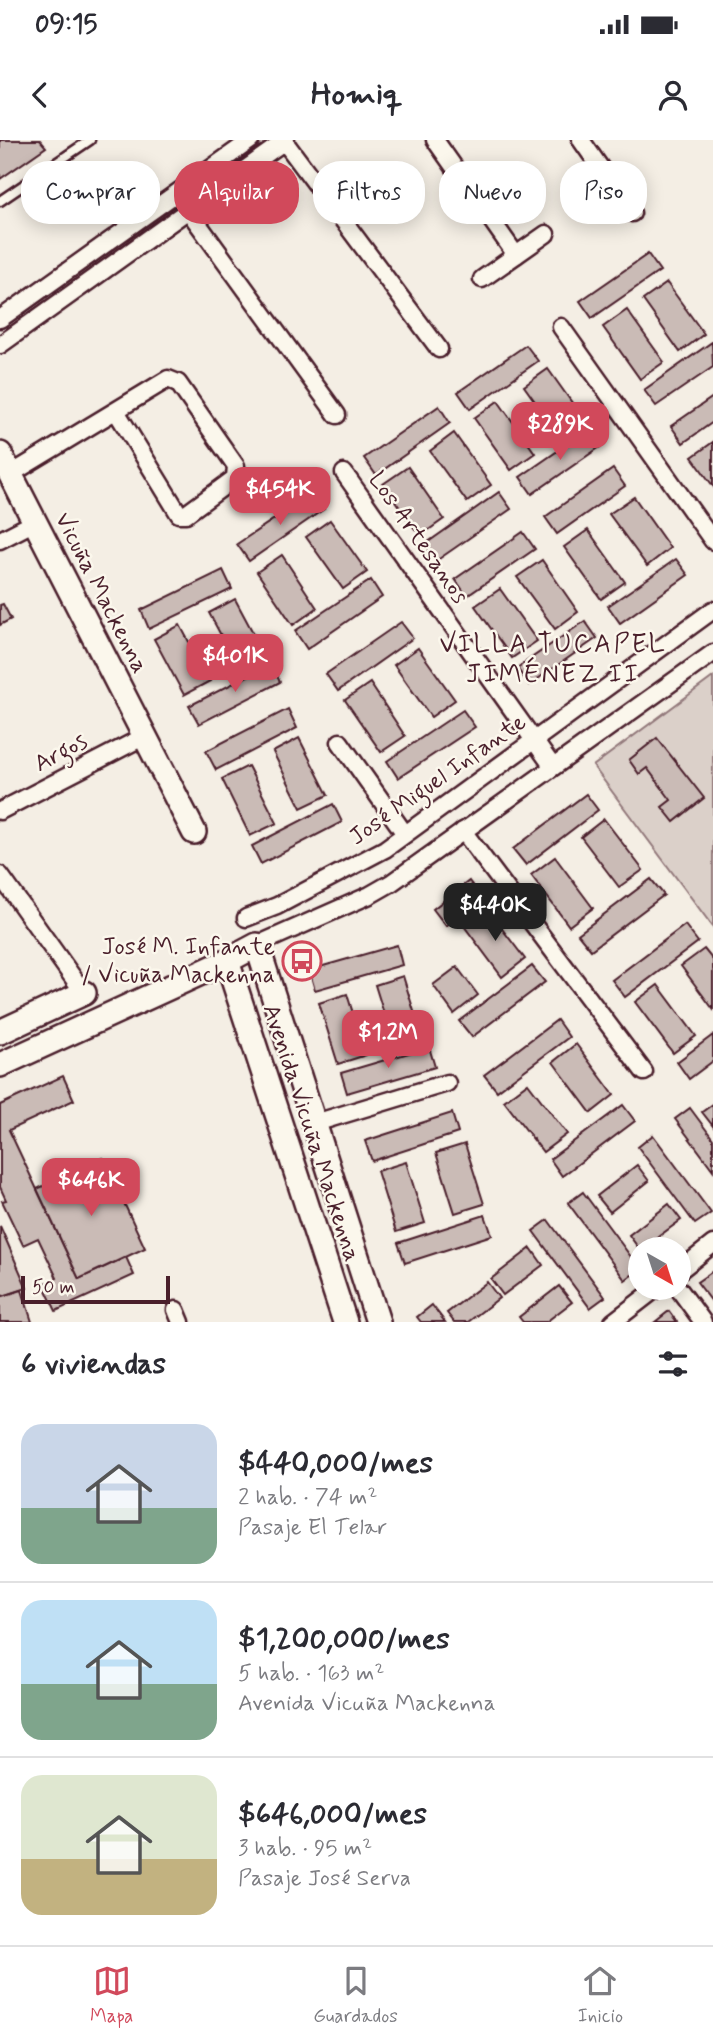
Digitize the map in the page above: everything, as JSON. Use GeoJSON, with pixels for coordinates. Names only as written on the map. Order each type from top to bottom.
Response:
{"type":"FeatureCollection","features":[{"type":"Feature","properties":{"kind":"main road","name":"Vicuña Mackenna"},"geometry":{"type":"LineString","coordinates":[[5,464],[194,832]]}},
{"type":"Feature","properties":{"kind":"main road"},"geometry":{"type":"LineString","coordinates":[[0,1065],[257,945]]}},
{"type":"Feature","properties":{"kind":"main road","name":"Avenida Vicuña Mackenna"},"geometry":{"type":"LineString","coordinates":[[257,945],[378,1322]]}},
{"type":"Feature","properties":{"kind":"main road","name":"Avenida Vicuña Mackenna"},"geometry":{"type":"LineString","coordinates":[[227,961],[345,1322]]}},
{"type":"Feature","properties":{"kind":"main road"},"geometry":{"type":"LineString","coordinates":[[0,1032],[84,993]]}},
{"type":"Feature","properties":{"kind":"main road"},"geometry":{"type":"LineString","coordinates":[[275,1108],[323,1147]]}},
{"type":"Feature","properties":{"kind":"street"},"geometry":{"type":"LineString","coordinates":[[0,319],[251,140]]}},
{"type":"Feature","properties":{"kind":"street"},"geometry":{"type":"LineString","coordinates":[[435,140],[516,255]]}},
{"type":"Feature","properties":{"kind":"street"},"geometry":{"type":"LineString","coordinates":[[581,140],[596,161]]}},
{"type":"Feature","properties":{"kind":"street"},"geometry":{"type":"LineString","coordinates":[[257,161],[285,141],[439,349]]}},
{"type":"Feature","properties":{"kind":"street"},"geometry":{"type":"LineString","coordinates":[[0,345],[174,220]]}},
{"type":"Feature","properties":{"kind":"street"},"geometry":{"type":"LineString","coordinates":[[198,224],[337,415]]}},
{"type":"Feature","properties":{"kind":"street"},"geometry":{"type":"LineString","coordinates":[[482,279],[546,234]]}},
{"type":"Feature","properties":{"kind":"street"},"geometry":{"type":"LineString","coordinates":[[561,327],[713,541]]}},
{"type":"Feature","properties":{"kind":"street"},"geometry":{"type":"LineString","coordinates":[[5,464],[116,411],[164,380],[175,380],[236,466],[235,478],[186,514],[179,514],[116,411]]}},
{"type":"Feature","properties":{"kind":"street","name":"Los Artesanos"},"geometry":{"type":"LineString","coordinates":[[344,473],[553,767]]}},
{"type":"Feature","properties":{"kind":"street"},"geometry":{"type":"LineString","coordinates":[[0,540],[35,522]]}},
{"type":"Feature","properties":{"kind":"street","name":"José Miguel Infante"},"geometry":{"type":"LineString","coordinates":[[246,918],[277,906],[371,858],[713,610]]}},
{"type":"Feature","properties":{"kind":"street"},"geometry":{"type":"LineString","coordinates":[[257,945],[391,883],[713,653]]}},
{"type":"Feature","properties":{"kind":"street","name":"Argos"},"geometry":{"type":"LineString","coordinates":[[0,811],[145,736]]}},
{"type":"Feature","properties":{"kind":"street"},"geometry":{"type":"LineString","coordinates":[[340,742],[405,834]]}},
{"type":"Feature","properties":{"kind":"street"},"geometry":{"type":"LineString","coordinates":[[463,831],[644,1072]]}},
{"type":"Feature","properties":{"kind":"street"},"geometry":{"type":"LineString","coordinates":[[0,876],[84,993]]}},
{"type":"Feature","properties":{"kind":"street"},"geometry":{"type":"LineString","coordinates":[[315,1123],[447,1083]]}},
{"type":"Feature","properties":{"kind":"street"},"geometry":{"type":"LineString","coordinates":[[691,1261],[713,1244]]}},
{"type":"Feature","properties":{"kind":"street"},"geometry":{"type":"LineString","coordinates":[[613,1322],[641,1300]]}},
{"type":"Feature","properties":{"kind":"street"},"geometry":{"type":"LineString","coordinates":[[687,1300],[703,1322]]}},
{"type":"Feature","properties":{"kind":"lane"},"geometry":{"type":"LineString","coordinates":[[0,201],[90,140]]}},
{"type":"Feature","properties":{"kind":"shaded area"},"geometry":{"type":"Polygon","coordinates":[[[713,677],[713,927],[593,766],[713,677]]]}},
{"type":"Feature","properties":{"kind":"building"},"geometry":{"type":"Polygon","coordinates":[[[0,140],[40,140],[46,147],[26,161],[21,161],[21,164],[0,179],[0,140]]]}},
{"type":"Feature","properties":{"kind":"building"},"geometry":{"type":"Polygon","coordinates":[[[648,254],[660,271],[592,318],[580,301],[648,254]]]}},
{"type":"Feature","properties":{"kind":"building"},"geometry":{"type":"Polygon","coordinates":[[[667,283],[704,334],[680,352],[643,300],[667,283]]]}},
{"type":"Feature","properties":{"kind":"building"},"geometry":{"type":"Polygon","coordinates":[[[627,310],[664,362],[640,379],[603,327],[627,310]]]}},
{"type":"Feature","properties":{"kind":"building"},"geometry":{"type":"Polygon","coordinates":[[[712,342],[713,367],[656,406],[644,390],[712,342]]]}},
{"type":"Feature","properties":{"kind":"building"},"geometry":{"type":"Polygon","coordinates":[[[526,345],[538,361],[470,409],[458,392],[526,345]]]}},
{"type":"Feature","properties":{"kind":"building"},"geometry":{"type":"Polygon","coordinates":[[[548,369],[585,421],[561,438],[524,386],[548,369]]]}},
{"type":"Feature","properties":{"kind":"building"},"geometry":{"type":"Polygon","coordinates":[[[713,397],[713,422],[683,443],[671,426],[713,397]]]}},
{"type":"Feature","properties":{"kind":"building"},"geometry":{"type":"Polygon","coordinates":[[[498,401],[535,453],[511,470],[474,418],[498,401]]]}},
{"type":"Feature","properties":{"kind":"building"},"geometry":{"type":"Polygon","coordinates":[[[439,406],[450,423],[376,475],[364,458],[439,406]]]}},
{"type":"Feature","properties":{"kind":"building"},"geometry":{"type":"Polygon","coordinates":[[[588,430],[600,447],[532,494],[520,477],[588,430]]]}},
{"type":"Feature","properties":{"kind":"building"},"geometry":{"type":"Polygon","coordinates":[[[454,433],[491,485],[467,502],[430,451],[454,433]]]}},
{"type":"Feature","properties":{"kind":"building"},"geometry":{"type":"Polygon","coordinates":[[[713,442],[713,486],[692,457],[713,442]]]}},
{"type":"Feature","properties":{"kind":"building"},"geometry":{"type":"Polygon","coordinates":[[[408,467],[444,519],[420,536],[383,484],[408,467]]]}},
{"type":"Feature","properties":{"kind":"building"},"geometry":{"type":"Polygon","coordinates":[[[613,469],[625,486],[557,534],[545,517],[613,469]]]}},
{"type":"Feature","properties":{"kind":"building"},"geometry":{"type":"Polygon","coordinates":[[[499,492],[511,509],[436,561],[424,545],[499,492]]]}},
{"type":"Feature","properties":{"kind":"building"},"geometry":{"type":"Polygon","coordinates":[[[313,493],[324,509],[249,561],[237,544],[313,493]]]}},
{"type":"Feature","properties":{"kind":"building"},"geometry":{"type":"Polygon","coordinates":[[[634,497],[670,548],[647,566],[609,514],[634,497]]]}},
{"type":"Feature","properties":{"kind":"building"},"geometry":{"type":"Polygon","coordinates":[[[330,520],[367,572],[343,589],[306,537],[330,520]]]}},
{"type":"Feature","properties":{"kind":"building"},"geometry":{"type":"Polygon","coordinates":[[[588,530],[625,582],[601,599],[564,547],[588,530]]]}},
{"type":"Feature","properties":{"kind":"building"},"geometry":{"type":"Polygon","coordinates":[[[523,532],[535,549],[467,596],[455,579],[523,532]]]}},
{"type":"Feature","properties":{"kind":"building"},"geometry":{"type":"Polygon","coordinates":[[[282,555],[317,608],[293,625],[257,572],[282,555]]]}},
{"type":"Feature","properties":{"kind":"building"},"geometry":{"type":"Polygon","coordinates":[[[676,559],[688,575],[620,623],[608,606],[676,559]]]}},
{"type":"Feature","properties":{"kind":"building"},"geometry":{"type":"Polygon","coordinates":[[[542,560],[578,612],[555,629],[517,577],[542,560]]]}},
{"type":"Feature","properties":{"kind":"building"},"geometry":{"type":"Polygon","coordinates":[[[223,570],[232,589],[149,629],[141,610],[223,570]]]}},
{"type":"Feature","properties":{"kind":"building"},"geometry":{"type":"Polygon","coordinates":[[[371,580],[382,597],[307,649],[295,631],[371,580]]]}},
{"type":"Feature","properties":{"kind":"building"},"geometry":{"type":"Polygon","coordinates":[[[500,589],[537,641],[512,658],[475,606],[500,589]]]}},
{"type":"Feature","properties":{"kind":"building"},"geometry":{"type":"Polygon","coordinates":[[[235,599],[265,655],[239,669],[209,613],[235,599]]]}},
{"type":"Feature","properties":{"kind":"building"},"geometry":{"type":"Polygon","coordinates":[[[3,604],[11,619],[0,625],[0,605],[3,604]]]}},
{"type":"Feature","properties":{"kind":"building"},"geometry":{"type":"Polygon","coordinates":[[[585,621],[597,638],[529,685],[517,668],[585,621]]]}},
{"type":"Feature","properties":{"kind":"building"},"geometry":{"type":"Polygon","coordinates":[[[401,622],[413,638],[338,691],[326,674],[401,622]]]}},
{"type":"Feature","properties":{"kind":"building"},"geometry":{"type":"Polygon","coordinates":[[[180,625],[210,681],[184,695],[154,639],[180,625]]]}},
{"type":"Feature","properties":{"kind":"building"},"geometry":{"type":"Polygon","coordinates":[[[418,648],[455,700],[431,717],[394,665],[418,648]]]}},
{"type":"Feature","properties":{"kind":"building"},"geometry":{"type":"Polygon","coordinates":[[[271,664],[280,682],[199,724],[189,706],[271,664]]]}},
{"type":"Feature","properties":{"kind":"building"},"geometry":{"type":"Polygon","coordinates":[[[370,683],[405,736],[381,752],[345,700],[370,683]]]}},
{"type":"Feature","properties":{"kind":"building"},"geometry":{"type":"Polygon","coordinates":[[[288,709],[297,728],[216,770],[206,751],[288,709]]]}},
{"type":"Feature","properties":{"kind":"building"},"geometry":{"type":"Polygon","coordinates":[[[463,710],[475,727],[398,778],[387,761],[463,710]]]}},
{"type":"Feature","properties":{"kind":"building"},"geometry":{"type":"Polygon","coordinates":[[[299,738],[328,795],[301,808],[273,752],[299,738]]]}},
{"type":"Feature","properties":{"kind":"building"},"geometry":{"type":"Polygon","coordinates":[[[657,738],[704,798],[674,822],[662,807],[671,800],[647,768],[639,774],[629,760],[657,738]]]}},
{"type":"Feature","properties":{"kind":"building"},"geometry":{"type":"Polygon","coordinates":[[[248,766],[277,823],[250,836],[222,779],[248,766]]]}},
{"type":"Feature","properties":{"kind":"building"},"geometry":{"type":"Polygon","coordinates":[[[586,794],[598,810],[526,865],[513,849],[586,794]]]}},
{"type":"Feature","properties":{"kind":"building"},"geometry":{"type":"Polygon","coordinates":[[[333,804],[342,822],[261,864],[252,846],[333,804]]]}},
{"type":"Feature","properties":{"kind":"building"},"geometry":{"type":"Polygon","coordinates":[[[604,819],[643,870],[619,887],[581,837],[604,819]]]}},
{"type":"Feature","properties":{"kind":"building"},"geometry":{"type":"Polygon","coordinates":[[[555,857],[593,908],[569,926],[531,875],[555,857]]]}},
{"type":"Feature","properties":{"kind":"building"},"geometry":{"type":"Polygon","coordinates":[[[651,879],[664,895],[591,950],[578,934],[651,879]]]}},
{"type":"Feature","properties":{"kind":"building"},"geometry":{"type":"Polygon","coordinates":[[[469,881],[482,898],[446,926],[433,909],[469,881]]]}},
{"type":"Feature","properties":{"kind":"building"},"geometry":{"type":"Polygon","coordinates":[[[487,909],[525,959],[502,977],[464,926],[487,909]]]}},
{"type":"Feature","properties":{"kind":"building"},"geometry":{"type":"Polygon","coordinates":[[[685,925],[698,942],[625,997],[612,980],[685,925]]]}},
{"type":"Feature","properties":{"kind":"building"},"geometry":{"type":"Polygon","coordinates":[[[397,945],[402,965],[315,990],[309,970],[397,945]]]}},
{"type":"Feature","properties":{"kind":"building"},"geometry":{"type":"Polygon","coordinates":[[[704,949],[713,960],[713,1009],[681,966],[704,949]]]}},
{"type":"Feature","properties":{"kind":"building"},"geometry":{"type":"Polygon","coordinates":[[[532,966],[545,982],[472,1037],[459,1021],[532,966]]]}},
{"type":"Feature","properties":{"kind":"building"},"geometry":{"type":"Polygon","coordinates":[[[457,967],[478,995],[454,1014],[433,985],[457,967]]]}},
{"type":"Feature","properties":{"kind":"building"},"geometry":{"type":"Polygon","coordinates":[[[403,976],[422,1037],[394,1046],[375,985],[403,976]]]}},
{"type":"Feature","properties":{"kind":"building"},"geometry":{"type":"Polygon","coordinates":[[[658,985],[696,1036],[673,1053],[635,1002],[658,985]]]}},
{"type":"Feature","properties":{"kind":"building"},"geometry":{"type":"Polygon","coordinates":[[[347,994],[366,1055],[338,1064],[319,1003],[347,994]]]}},
{"type":"Feature","properties":{"kind":"building"},"geometry":{"type":"Polygon","coordinates":[[[557,1020],[569,1037],[497,1091],[484,1075],[557,1020]]]}},
{"type":"Feature","properties":{"kind":"building"},"geometry":{"type":"Polygon","coordinates":[[[713,1035],[713,1061],[689,1079],[677,1062],[713,1035]]]}},
{"type":"Feature","properties":{"kind":"building"},"geometry":{"type":"Polygon","coordinates":[[[576,1044],[614,1095],[591,1113],[553,1062],[576,1044]]]}},
{"type":"Feature","properties":{"kind":"building"},"geometry":{"type":"Polygon","coordinates":[[[429,1047],[435,1067],[347,1093],[341,1073],[429,1047]]]}},
{"type":"Feature","properties":{"kind":"building"},"geometry":{"type":"Polygon","coordinates":[[[63,1076],[74,1100],[9,1130],[79,1279],[126,1257],[134,1275],[56,1311],[43,1284],[57,1278],[38,1238],[23,1245],[2,1201],[6,1200],[0,1187],[0,1105],[63,1076]]]}},
{"type":"Feature","properties":{"kind":"building"},"geometry":{"type":"Polygon","coordinates":[[[528,1083],[567,1134],[543,1152],[504,1101],[528,1083]]]}},
{"type":"Feature","properties":{"kind":"building"},"geometry":{"type":"Polygon","coordinates":[[[713,1104],[713,1126],[702,1112],[713,1104]]]}},
{"type":"Feature","properties":{"kind":"building"},"geometry":{"type":"Polygon","coordinates":[[[623,1105],[635,1121],[562,1176],[550,1159],[623,1105]]]}},
{"type":"Feature","properties":{"kind":"building"},"geometry":{"type":"Polygon","coordinates":[[[690,1108],[713,1139],[713,1170],[675,1119],[690,1108]]]}},
{"type":"Feature","properties":{"kind":"building"},"geometry":{"type":"Polygon","coordinates":[[[452,1113],[458,1133],[372,1161],[365,1141],[452,1113]]]}},
{"type":"Feature","properties":{"kind":"building"},"geometry":{"type":"Polygon","coordinates":[[[653,1135],[711,1213],[695,1224],[638,1147],[653,1135]]]}},
{"type":"Feature","properties":{"kind":"building"},"geometry":{"type":"Polygon","coordinates":[[[465,1144],[484,1204],[455,1213],[436,1153],[465,1144]]]}},
{"type":"Feature","properties":{"kind":"building"},"geometry":{"type":"Polygon","coordinates":[[[103,1158],[145,1248],[79,1279],[37,1189],[103,1158]]]}},
{"type":"Feature","properties":{"kind":"building"},"geometry":{"type":"Polygon","coordinates":[[[406,1162],[425,1223],[396,1232],[377,1171],[406,1162]]]}},
{"type":"Feature","properties":{"kind":"building"},"geometry":{"type":"Polygon","coordinates":[[[637,1165],[649,1181],[610,1212],[597,1196],[637,1165]]]}},
{"type":"Feature","properties":{"kind":"building"},"geometry":{"type":"Polygon","coordinates":[[[583,1192],[628,1253],[628,1278],[625,1280],[568,1203],[583,1192]]]}},
{"type":"Feature","properties":{"kind":"building"},"geometry":{"type":"Polygon","coordinates":[[[669,1204],[681,1220],[658,1237],[629,1235],[669,1204]]]}},
{"type":"Feature","properties":{"kind":"building"},"geometry":{"type":"Polygon","coordinates":[[[485,1215],[492,1235],[405,1263],[398,1243],[485,1215]]]}},
{"type":"Feature","properties":{"kind":"building"},"geometry":{"type":"Polygon","coordinates":[[[548,1220],[605,1297],[590,1308],[533,1231],[548,1220]]]}},
{"type":"Feature","properties":{"kind":"building"},"geometry":{"type":"Polygon","coordinates":[[[0,1226],[27,1288],[0,1297],[0,1226]]]}},
{"type":"Feature","properties":{"kind":"building"},"geometry":{"type":"Polygon","coordinates":[[[531,1248],[543,1265],[503,1295],[491,1279],[531,1248]]]}},
{"type":"Feature","properties":{"kind":"building"},"geometry":{"type":"Polygon","coordinates":[[[713,1271],[713,1303],[697,1282],[713,1271]]]}},
{"type":"Feature","properties":{"kind":"building"},"geometry":{"type":"Polygon","coordinates":[[[487,1282],[499,1298],[468,1322],[454,1322],[447,1313],[487,1282]]]}},
{"type":"Feature","properties":{"kind":"building"},"geometry":{"type":"Polygon","coordinates":[[[559,1286],[572,1302],[546,1322],[523,1322],[519,1317],[559,1286]]]}},
{"type":"Feature","properties":{"kind":"building"},"geometry":{"type":"Polygon","coordinates":[[[22,1290],[32,1322],[0,1322],[0,1297],[22,1290]]]}},
{"type":"Feature","properties":{"kind":"building"},"geometry":{"type":"Polygon","coordinates":[[[432,1305],[445,1322],[421,1322],[417,1317],[432,1305]]]}},
{"type":"Feature","properties":{"kind":"building"},"geometry":{"type":"Polygon","coordinates":[[[669,1311],[677,1322],[655,1322],[669,1311]]]}},
{"type":"Feature","properties":{"kind":"place","name":"José M. Infante / Vicuña Mackenna"},"geometry":{"type":"Point","coordinates":[302,961]}},
{"type":"Feature","properties":{"kind":"district","name":"VILLA TUCAPEL JIMÉNEZ II"},"geometry":{"type":"Point","coordinates":[553,660]}}]}
